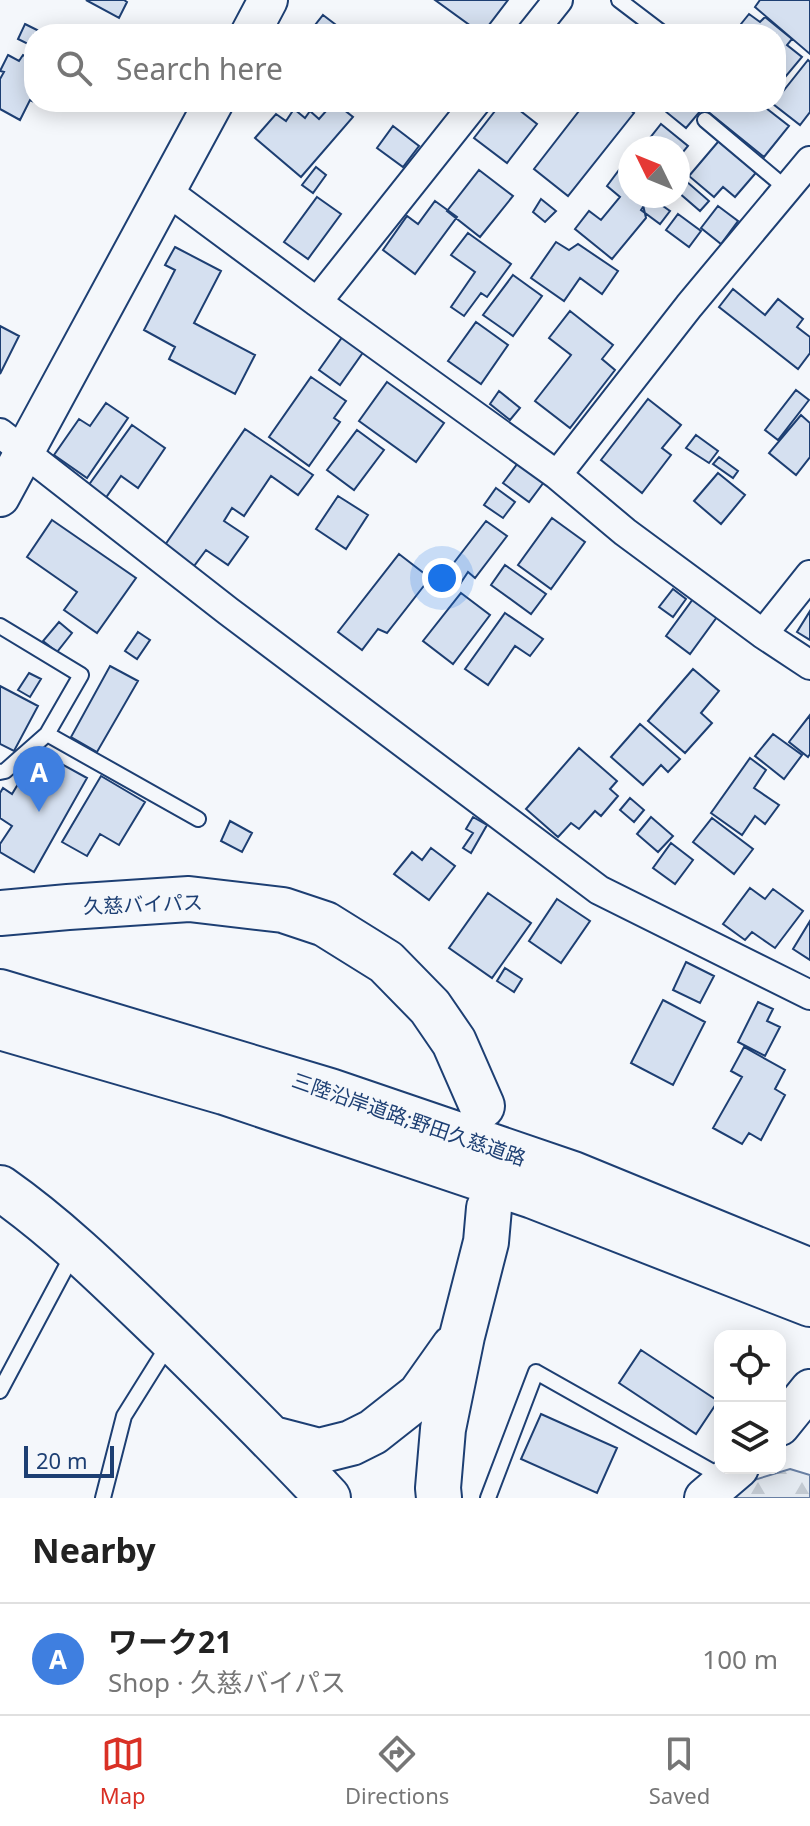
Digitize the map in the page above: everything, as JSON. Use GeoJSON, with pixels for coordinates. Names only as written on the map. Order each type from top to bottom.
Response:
{"type":"FeatureCollection","features":[{"type":"Feature","properties":{"kind":"highway","name":"久慈バイパス"},"geometry":{"type":"LineString","coordinates":[[0,913],[189,899],[283,910],[325,924],[386,962],[430,1007],[454,1042],[482,1106]]}},
{"type":"Feature","properties":{"kind":"highway","name":"三陸沿岸道路;野田久慈道路"},"geometry":{"type":"LineString","coordinates":[[0,992],[330,1091],[573,1174],[807,1292]]}},
{"type":"Feature","properties":{"kind":"highway","name":"三陸沿岸道路;野田久慈道路"},"geometry":{"type":"LineString","coordinates":[[0,1027],[224,1092],[807,1292]]}},
{"type":"Feature","properties":{"kind":"highway"},"geometry":{"type":"LineString","coordinates":[[0,1188],[29,1208],[172,1340],[328,1498]]}},
{"type":"Feature","properties":{"kind":"highway"},"geometry":{"type":"LineString","coordinates":[[439,1498],[443,1429],[486,1242],[489,1208]]}},
{"type":"Feature","properties":{"kind":"highway"},"geometry":{"type":"LineString","coordinates":[[273,1439],[319,1451],[351,1443],[373,1432],[420,1395],[462,1336]]}},
{"type":"Feature","properties":{"kind":"street"},"geometry":{"type":"LineString","coordinates":[[255,24],[268,0]]}},
{"type":"Feature","properties":{"kind":"street"},"geometry":{"type":"LineString","coordinates":[[539,24],[558,0]]}},
{"type":"Feature","properties":{"kind":"street"},"geometry":{"type":"LineString","coordinates":[[0,497],[13,442],[167,191],[209,112]]}},
{"type":"Feature","properties":{"kind":"street"},"geometry":{"type":"LineString","coordinates":[[317,302],[468,112]]}},
{"type":"Feature","properties":{"kind":"street"},"geometry":{"type":"LineString","coordinates":[[557,475],[689,306],[810,161]]}},
{"type":"Feature","properties":{"kind":"street"},"geometry":{"type":"LineString","coordinates":[[167,191],[557,475],[625,532],[763,634],[810,665]]}},
{"type":"Feature","properties":{"kind":"street"},"geometry":{"type":"LineString","coordinates":[[13,442],[228,611],[599,890],[810,995]]}},
{"type":"Feature","properties":{"kind":"street"},"geometry":{"type":"LineString","coordinates":[[763,634],[810,575]]}},
{"type":"Feature","properties":{"kind":"street"},"geometry":{"type":"LineString","coordinates":[[786,1419],[810,1389]]}},
{"type":"Feature","properties":{"kind":"lane"},"geometry":{"type":"LineString","coordinates":[[619,0],[650,24]]}},
{"type":"Feature","properties":{"kind":"lane"},"geometry":{"type":"LineString","coordinates":[[705,120],[787,189]]}},
{"type":"Feature","properties":{"kind":"lane"},"geometry":{"type":"LineString","coordinates":[[0,626],[81,675],[47,734],[0,772]]}},
{"type":"Feature","properties":{"kind":"lane"},"geometry":{"type":"LineString","coordinates":[[47,734],[198,819]]}},
{"type":"Feature","properties":{"kind":"lane"},"geometry":{"type":"LineString","coordinates":[[0,1391],[75,1250]]}},
{"type":"Feature","properties":{"kind":"lane"},"geometry":{"type":"LineString","coordinates":[[103,1498],[124,1416],[172,1340]]}},
{"type":"Feature","properties":{"kind":"lane"},"geometry":{"type":"LineString","coordinates":[[488,1498],[536,1372],[723,1482]]}},
{"type":"Feature","properties":{"kind":"green space"},"geometry":{"type":"Polygon","coordinates":[[[786,1470],[810,1475],[810,1498],[724,1498],[741,1484],[774,1474],[786,1474],[786,1470]]]}},
{"type":"Feature","properties":{"kind":"building"},"geometry":{"type":"Polygon","coordinates":[[[86,0],[124,0],[127,2],[119,18],[86,0]]]}},
{"type":"Feature","properties":{"kind":"building"},"geometry":{"type":"Polygon","coordinates":[[[435,0],[508,0],[490,24],[468,24],[435,0]]]}},
{"type":"Feature","properties":{"kind":"building"},"geometry":{"type":"Polygon","coordinates":[[[760,0],[810,0],[810,54],[786,33],[786,24],[775,24],[755,7],[760,0]]]}},
{"type":"Feature","properties":{"kind":"building"},"geometry":{"type":"Polygon","coordinates":[[[749,14],[760,22],[765,17],[774,24],[741,24],[749,14]]]}},
{"type":"Feature","properties":{"kind":"building"},"geometry":{"type":"Polygon","coordinates":[[[323,15],[335,24],[316,24],[323,15]]]}},
{"type":"Feature","properties":{"kind":"building"},"geometry":{"type":"Polygon","coordinates":[[[24,26],[24,42],[18,39],[24,26]]]}},
{"type":"Feature","properties":{"kind":"building"},"geometry":{"type":"Polygon","coordinates":[[[786,34],[792,39],[787,45],[802,57],[786,76],[786,34]]]}},
{"type":"Feature","properties":{"kind":"building"},"geometry":{"type":"Polygon","coordinates":[[[8,55],[19,61],[24,56],[24,112],[20,120],[0,109],[0,79],[4,72],[0,71],[8,55]]]}},
{"type":"Feature","properties":{"kind":"building"},"geometry":{"type":"Polygon","coordinates":[[[808,60],[810,112],[800,125],[783,112],[786,112],[786,88],[808,60]]]}},
{"type":"Feature","properties":{"kind":"building"},"geometry":{"type":"Polygon","coordinates":[[[292,112],[305,118],[311,112],[319,119],[325,112],[347,112],[353,117],[301,177],[255,138],[276,114],[286,121],[292,112]]]}},
{"type":"Feature","properties":{"kind":"building"},"geometry":{"type":"Polygon","coordinates":[[[494,112],[522,112],[537,124],[507,163],[474,138],[494,112]]]}},
{"type":"Feature","properties":{"kind":"building"},"geometry":{"type":"Polygon","coordinates":[[[578,112],[634,113],[568,196],[534,169],[578,112]]]}},
{"type":"Feature","properties":{"kind":"building"},"geometry":{"type":"Polygon","coordinates":[[[666,112],[699,112],[686,128],[666,112]]]}},
{"type":"Feature","properties":{"kind":"building"},"geometry":{"type":"Polygon","coordinates":[[[708,112],[771,112],[789,126],[764,157],[708,112]]]}},
{"type":"Feature","properties":{"kind":"building"},"geometry":{"type":"Polygon","coordinates":[[[661,124],[676,136],[652,136],[661,124]]]}},
{"type":"Feature","properties":{"kind":"building"},"geometry":{"type":"Polygon","coordinates":[[[393,126],[419,146],[403,167],[377,148],[393,126]]]}},
{"type":"Feature","properties":{"kind":"building"},"geometry":{"type":"Polygon","coordinates":[[[723,136],[760,168],[735,197],[723,187],[714,197],[690,175],[723,136]]]}},
{"type":"Feature","properties":{"kind":"building"},"geometry":{"type":"Polygon","coordinates":[[[316,167],[326,175],[313,193],[302,185],[316,167]]]}},
{"type":"Feature","properties":{"kind":"building"},"geometry":{"type":"Polygon","coordinates":[[[479,170],[513,196],[480,237],[447,211],[479,170]]]}},
{"type":"Feature","properties":{"kind":"building"},"geometry":{"type":"Polygon","coordinates":[[[618,171],[618,195],[607,186],[618,171]]]}},
{"type":"Feature","properties":{"kind":"building"},"geometry":{"type":"Polygon","coordinates":[[[690,184],[709,201],[700,211],[690,202],[690,184]]]}},
{"type":"Feature","properties":{"kind":"building"},"geometry":{"type":"Polygon","coordinates":[[[317,197],[341,214],[308,259],[284,242],[317,197]]]}},
{"type":"Feature","properties":{"kind":"building"},"geometry":{"type":"Polygon","coordinates":[[[541,199],[556,211],[545,222],[533,212],[541,199]]]}},
{"type":"Feature","properties":{"kind":"building"},"geometry":{"type":"Polygon","coordinates":[[[618,199],[618,208],[644,208],[646,218],[612,259],[575,229],[589,211],[601,220],[618,199]]]}},
{"type":"Feature","properties":{"kind":"building"},"geometry":{"type":"Polygon","coordinates":[[[435,201],[457,217],[415,274],[383,250],[407,216],[418,224],[435,201]]]}},
{"type":"Feature","properties":{"kind":"building"},"geometry":{"type":"Polygon","coordinates":[[[718,206],[738,221],[721,244],[701,228],[718,206]]]}},
{"type":"Feature","properties":{"kind":"building"},"geometry":{"type":"Polygon","coordinates":[[[666,208],[670,211],[660,224],[641,210],[666,208]]]}},
{"type":"Feature","properties":{"kind":"building"},"geometry":{"type":"Polygon","coordinates":[[[678,214],[701,231],[689,247],[666,230],[678,214]]]}},
{"type":"Feature","properties":{"kind":"building"},"geometry":{"type":"Polygon","coordinates":[[[468,233],[511,264],[487,297],[481,293],[464,316],[451,307],[475,272],[451,255],[468,233]]]}},
{"type":"Feature","properties":{"kind":"building"},"geometry":{"type":"Polygon","coordinates":[[[556,242],[569,250],[578,244],[618,271],[602,294],[580,278],[564,301],[531,278],[556,242]]]}},
{"type":"Feature","properties":{"kind":"building"},"geometry":{"type":"Polygon","coordinates":[[[175,247],[221,271],[194,323],[255,355],[235,394],[169,359],[175,347],[144,330],[175,270],[165,265],[175,247]]]}},
{"type":"Feature","properties":{"kind":"building"},"geometry":{"type":"Polygon","coordinates":[[[513,275],[542,296],[513,336],[483,315],[513,275]]]}},
{"type":"Feature","properties":{"kind":"building"},"geometry":{"type":"Polygon","coordinates":[[[733,289],[765,315],[778,299],[803,319],[797,327],[810,337],[810,353],[798,369],[719,307],[733,289]]]}},
{"type":"Feature","properties":{"kind":"building"},"geometry":{"type":"Polygon","coordinates":[[[570,311],[613,345],[602,359],[615,370],[570,428],[535,401],[571,355],[549,338],[570,311]]]}},
{"type":"Feature","properties":{"kind":"building"},"geometry":{"type":"Polygon","coordinates":[[[476,322],[508,345],[481,384],[448,361],[476,322]]]}},
{"type":"Feature","properties":{"kind":"building"},"geometry":{"type":"Polygon","coordinates":[[[0,326],[19,336],[0,374],[0,326]]]}},
{"type":"Feature","properties":{"kind":"building"},"geometry":{"type":"Polygon","coordinates":[[[343,336],[364,351],[340,385],[319,370],[343,336]]]}},
{"type":"Feature","properties":{"kind":"building"},"geometry":{"type":"Polygon","coordinates":[[[311,377],[346,401],[334,418],[340,422],[309,466],[269,437],[311,377]]]}},
{"type":"Feature","properties":{"kind":"building"},"geometry":{"type":"Polygon","coordinates":[[[387,382],[444,423],[416,462],[359,421],[387,382]]]}},
{"type":"Feature","properties":{"kind":"building"},"geometry":{"type":"Polygon","coordinates":[[[796,390],[809,400],[778,440],[765,430],[796,390]]]}},
{"type":"Feature","properties":{"kind":"building"},"geometry":{"type":"Polygon","coordinates":[[[499,391],[520,408],[510,420],[490,404],[499,391]]]}},
{"type":"Feature","properties":{"kind":"building"},"geometry":{"type":"Polygon","coordinates":[[[648,399],[681,425],[662,448],[671,455],[642,493],[601,460],[648,399]]]}},
{"type":"Feature","properties":{"kind":"building"},"geometry":{"type":"Polygon","coordinates":[[[106,403],[128,418],[87,478],[54,455],[79,419],[90,426],[106,403]]]}},
{"type":"Feature","properties":{"kind":"building"},"geometry":{"type":"Polygon","coordinates":[[[801,415],[810,423],[810,457],[796,475],[769,453],[801,415]]]}},
{"type":"Feature","properties":{"kind":"building"},"geometry":{"type":"Polygon","coordinates":[[[132,425],[165,448],[138,488],[121,476],[105,499],[88,486],[132,425]]]}},
{"type":"Feature","properties":{"kind":"building"},"geometry":{"type":"Polygon","coordinates":[[[245,429],[313,475],[298,495],[271,476],[244,516],[232,508],[224,521],[248,537],[228,565],[206,550],[194,566],[165,545],[245,429]]]}},
{"type":"Feature","properties":{"kind":"building"},"geometry":{"type":"Polygon","coordinates":[[[357,430],[384,450],[354,490],[327,470],[357,430]]]}},
{"type":"Feature","properties":{"kind":"building"},"geometry":{"type":"Polygon","coordinates":[[[696,435],[718,451],[709,463],[686,448],[696,435]]]}},
{"type":"Feature","properties":{"kind":"building"},"geometry":{"type":"Polygon","coordinates":[[[719,457],[738,471],[733,478],[713,464],[719,457]]]}},
{"type":"Feature","properties":{"kind":"building"},"geometry":{"type":"Polygon","coordinates":[[[518,463],[544,482],[529,502],[503,483],[518,463]]]}},
{"type":"Feature","properties":{"kind":"building"},"geometry":{"type":"Polygon","coordinates":[[[718,473],[745,495],[721,524],[694,501],[718,473]]]}},
{"type":"Feature","properties":{"kind":"building"},"geometry":{"type":"Polygon","coordinates":[[[496,488],[515,502],[503,518],[484,505],[496,488]]]}},
{"type":"Feature","properties":{"kind":"building"},"geometry":{"type":"Polygon","coordinates":[[[338,496],[368,515],[346,549],[316,529],[338,496]]]}},
{"type":"Feature","properties":{"kind":"building"},"geometry":{"type":"Polygon","coordinates":[[[552,518],[585,542],[551,589],[518,565],[552,518]]]}},
{"type":"Feature","properties":{"kind":"building"},"geometry":{"type":"Polygon","coordinates":[[[52,520],[136,578],[97,633],[64,610],[77,592],[27,557],[52,520]]]}},
{"type":"Feature","properties":{"kind":"building"},"geometry":{"type":"Polygon","coordinates":[[[486,521],[507,536],[475,578],[468,572],[460,584],[446,573],[486,521]]]}},
{"type":"Feature","properties":{"kind":"building"},"geometry":{"type":"Polygon","coordinates":[[[399,554],[430,578],[387,633],[378,629],[362,650],[338,632],[399,554]]]}},
{"type":"Feature","properties":{"kind":"building"},"geometry":{"type":"Polygon","coordinates":[[[505,565],[546,594],[531,614],[491,585],[505,565]]]}},
{"type":"Feature","properties":{"kind":"building"},"geometry":{"type":"Polygon","coordinates":[[[673,589],[686,599],[673,617],[659,607],[673,589]]]}},
{"type":"Feature","properties":{"kind":"building"},"geometry":{"type":"Polygon","coordinates":[[[461,593],[490,615],[453,664],[423,641],[461,593]]]}},
{"type":"Feature","properties":{"kind":"building"},"geometry":{"type":"Polygon","coordinates":[[[693,599],[717,617],[690,654],[666,636],[693,599]]]}},
{"type":"Feature","properties":{"kind":"building"},"geometry":{"type":"Polygon","coordinates":[[[810,611],[810,640],[797,632],[810,611]]]}},
{"type":"Feature","properties":{"kind":"building"},"geometry":{"type":"Polygon","coordinates":[[[505,613],[543,639],[530,656],[515,646],[488,685],[465,669],[505,613]]]}},
{"type":"Feature","properties":{"kind":"building"},"geometry":{"type":"Polygon","coordinates":[[[59,622],[72,633],[57,652],[43,641],[59,622]]]}},
{"type":"Feature","properties":{"kind":"building"},"geometry":{"type":"Polygon","coordinates":[[[138,632],[150,640],[137,659],[125,651],[138,632]]]}},
{"type":"Feature","properties":{"kind":"building"},"geometry":{"type":"Polygon","coordinates":[[[110,666],[138,681],[97,752],[71,737],[110,666]]]}},
{"type":"Feature","properties":{"kind":"building"},"geometry":{"type":"Polygon","coordinates":[[[693,669],[719,691],[701,713],[712,723],[685,753],[648,721],[693,669]]]}},
{"type":"Feature","properties":{"kind":"building"},"geometry":{"type":"Polygon","coordinates":[[[29,673],[41,679],[30,697],[18,690],[29,673]]]}},
{"type":"Feature","properties":{"kind":"building"},"geometry":{"type":"Polygon","coordinates":[[[0,686],[38,706],[14,751],[0,744],[0,686]]]}},
{"type":"Feature","properties":{"kind":"building"},"geometry":{"type":"Polygon","coordinates":[[[810,715],[810,754],[808,757],[789,742],[810,715]]]}},
{"type":"Feature","properties":{"kind":"building"},"geometry":{"type":"Polygon","coordinates":[[[640,724],[680,759],[668,772],[661,765],[643,785],[611,757],[640,724]]]}},
{"type":"Feature","properties":{"kind":"building"},"geometry":{"type":"Polygon","coordinates":[[[773,734],[802,755],[784,779],[755,756],[773,734]]]}},
{"type":"Feature","properties":{"kind":"building"},"geometry":{"type":"Polygon","coordinates":[[[579,748],[617,781],[610,789],[618,796],[601,816],[595,811],[579,829],[571,823],[558,837],[526,809],[579,748]]]}},
{"type":"Feature","properties":{"kind":"building"},"geometry":{"type":"Polygon","coordinates":[[[38,751],[87,778],[34,872],[0,852],[0,844],[12,826],[0,818],[0,793],[3,788],[12,794],[38,751]]]}},
{"type":"Feature","properties":{"kind":"building"},"geometry":{"type":"Polygon","coordinates":[[[750,758],[766,770],[754,788],[779,805],[765,824],[755,816],[742,835],[711,813],[750,758]]]}},
{"type":"Feature","properties":{"kind":"building"},"geometry":{"type":"Polygon","coordinates":[[[101,776],[145,802],[119,845],[100,834],[87,856],[62,842],[101,776]]]}},
{"type":"Feature","properties":{"kind":"building"},"geometry":{"type":"Polygon","coordinates":[[[630,798],[644,810],[634,822],[620,810],[630,798]]]}},
{"type":"Feature","properties":{"kind":"building"},"geometry":{"type":"Polygon","coordinates":[[[473,817],[487,825],[471,853],[463,848],[473,833],[466,829],[473,817]]]}},
{"type":"Feature","properties":{"kind":"building"},"geometry":{"type":"Polygon","coordinates":[[[651,817],[673,836],[658,852],[637,834],[651,817]]]}},
{"type":"Feature","properties":{"kind":"building"},"geometry":{"type":"Polygon","coordinates":[[[712,818],[753,849],[734,874],[693,842],[712,818]]]}},
{"type":"Feature","properties":{"kind":"building"},"geometry":{"type":"Polygon","coordinates":[[[230,821],[252,833],[242,852],[221,841],[230,821]]]}},
{"type":"Feature","properties":{"kind":"building"},"geometry":{"type":"Polygon","coordinates":[[[671,843],[693,860],[675,884],[653,868],[671,843]]]}},
{"type":"Feature","properties":{"kind":"building"},"geometry":{"type":"Polygon","coordinates":[[[431,848],[455,866],[429,900],[394,874],[412,852],[422,860],[431,848]]]}},
{"type":"Feature","properties":{"kind":"building"},"geometry":{"type":"Polygon","coordinates":[[[750,888],[765,899],[773,889],[803,911],[775,948],[752,932],[745,940],[723,924],[750,888]]]}},
{"type":"Feature","properties":{"kind":"building"},"geometry":{"type":"Polygon","coordinates":[[[488,893],[531,923],[492,978],[449,948],[488,893]]]}},
{"type":"Feature","properties":{"kind":"building"},"geometry":{"type":"Polygon","coordinates":[[[557,899],[590,921],[561,963],[529,941],[557,899]]]}},
{"type":"Feature","properties":{"kind":"building"},"geometry":{"type":"Polygon","coordinates":[[[810,921],[810,960],[793,949],[810,921]]]}},
{"type":"Feature","properties":{"kind":"building"},"geometry":{"type":"Polygon","coordinates":[[[686,962],[714,976],[700,1003],[673,990],[686,962]]]}},
{"type":"Feature","properties":{"kind":"building"},"geometry":{"type":"Polygon","coordinates":[[[505,968],[522,979],[514,992],[497,981],[505,968]]]}},
{"type":"Feature","properties":{"kind":"building"},"geometry":{"type":"Polygon","coordinates":[[[663,1000],[705,1022],[673,1085],[631,1063],[663,1000]]]}},
{"type":"Feature","properties":{"kind":"building"},"geometry":{"type":"Polygon","coordinates":[[[758,1002],[773,1009],[767,1021],[780,1027],[765,1056],[738,1042],[758,1002]]]}},
{"type":"Feature","properties":{"kind":"building"},"geometry":{"type":"Polygon","coordinates":[[[744,1047],[785,1070],[775,1089],[785,1095],[761,1140],[749,1133],[742,1144],[713,1128],[742,1077],[731,1071],[744,1047]]]}},
{"type":"Feature","properties":{"kind":"building"},"geometry":{"type":"Polygon","coordinates":[[[641,1350],[714,1398],[714,1407],[696,1434],[619,1383],[641,1350]]]}},
{"type":"Feature","properties":{"kind":"building"},"geometry":{"type":"Polygon","coordinates":[[[541,1414],[617,1448],[597,1493],[521,1459],[541,1414]]]}},
{"type":"Feature","properties":{"kind":"place","name":"ワーク21"},"geometry":{"type":"Point","coordinates":[39,812]}}]}
